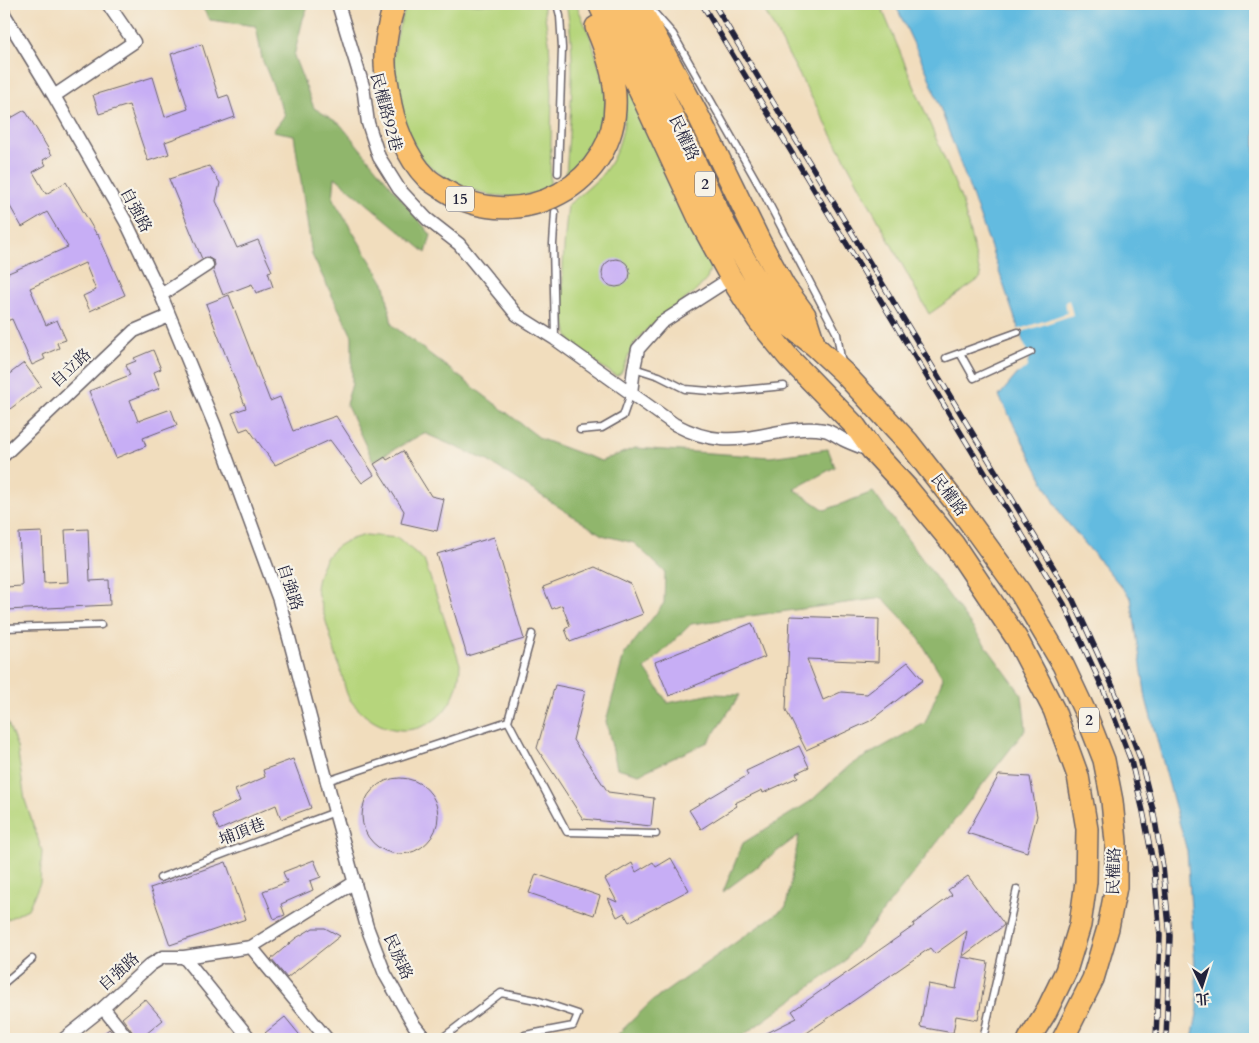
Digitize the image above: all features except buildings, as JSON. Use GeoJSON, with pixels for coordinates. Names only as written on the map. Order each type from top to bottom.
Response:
{"type":"FeatureCollection","features":[{"type":"Feature","properties":{"kind":"main road","name":"15"},"geometry":{"type":"LineString","coordinates":[[395,4],[390,17],[384,62],[391,108],[408,154],[428,179],[461,200],[491,208],[524,208],[555,198],[585,176],[602,153],[610,137],[615,113],[616,95],[606,51],[586,4]]}},
{"type":"Feature","properties":{"kind":"main road","name":"民權路"},"geometry":{"type":"LineString","coordinates":[[599,4],[702,225],[731,278],[758,320],[789,358],[855,426],[872,450],[907,488],[954,545],[1017,639],[1054,710],[1078,776],[1087,830],[1086,882],[1080,925],[1066,971],[1046,1012],[1029,1039]]}},
{"type":"Feature","properties":{"kind":"main road","name":"民權路"},"geometry":{"type":"LineString","coordinates":[[620,4],[725,225],[765,294],[787,324],[844,372],[908,442],[955,502],[1020,592],[1063,665],[1086,714],[1104,760],[1112,801],[1116,887],[1108,928],[1093,979],[1064,1039]]}},
{"type":"Feature","properties":{"kind":"main road"},"geometry":{"type":"LineString","coordinates":[[638,4],[699,117],[760,242],[784,286],[805,315],[815,346]]}},
{"type":"Feature","properties":{"kind":"street"},"geometry":{"type":"LineString","coordinates":[[54,96],[134,42],[108,4]]}},
{"type":"Feature","properties":{"kind":"street","name":"民權路92巷"},"geometry":{"type":"LineString","coordinates":[[338,4],[363,86],[368,123],[378,156],[399,190],[428,219],[459,244],[517,315],[554,339]]}},
{"type":"Feature","properties":{"kind":"street","name":"自強路"},"geometry":{"type":"LineString","coordinates":[[4,14],[9,35],[54,96],[126,222],[161,295],[216,426],[279,600],[355,882],[251,947],[163,957],[150,965],[103,1008],[64,1039]]}},
{"type":"Feature","properties":{"kind":"street"},"geometry":{"type":"LineString","coordinates":[[161,295],[207,265]]}},
{"type":"Feature","properties":{"kind":"street"},"geometry":{"type":"LineString","coordinates":[[631,394],[638,349],[661,323],[731,278]]}},
{"type":"Feature","properties":{"kind":"street","name":"自立路"},"geometry":{"type":"LineString","coordinates":[[4,455],[134,331],[169,316]]}},
{"type":"Feature","properties":{"kind":"street","name":"民權路"},"geometry":{"type":"LineString","coordinates":[[554,339],[674,424],[705,437],[722,440],[738,439],[802,428],[826,430],[846,441],[872,450]]}},
{"type":"Feature","properties":{"kind":"street","name":"民族路"},"geometry":{"type":"LineString","coordinates":[[355,882],[367,927],[385,974],[414,1025],[425,1039]]}},
{"type":"Feature","properties":{"kind":"street"},"geometry":{"type":"LineString","coordinates":[[251,947],[327,1039]]}},
{"type":"Feature","properties":{"kind":"street"},"geometry":{"type":"LineString","coordinates":[[184,956],[250,1039]]}},
{"type":"Feature","properties":{"kind":"street"},"geometry":{"type":"LineString","coordinates":[[103,1008],[128,1039]]}},
{"type":"Feature","properties":{"kind":"lane"},"geometry":{"type":"LineString","coordinates":[[557,4],[560,16],[562,48],[558,173]]}},
{"type":"Feature","properties":{"kind":"lane"},"geometry":{"type":"LineString","coordinates":[[646,4],[673,34],[778,221],[837,334],[844,372]]}},
{"type":"Feature","properties":{"kind":"lane"},"geometry":{"type":"LineString","coordinates":[[554,339],[553,244],[555,212]]}},
{"type":"Feature","properties":{"kind":"lane"},"geometry":{"type":"LineString","coordinates":[[946,358],[1018,332]]}},
{"type":"Feature","properties":{"kind":"lane"},"geometry":{"type":"LineString","coordinates":[[960,353],[974,378],[1031,352]]}},
{"type":"Feature","properties":{"kind":"lane"},"geometry":{"type":"LineString","coordinates":[[634,368],[659,376],[686,389],[722,392],[784,386]]}},
{"type":"Feature","properties":{"kind":"lane"},"geometry":{"type":"LineString","coordinates":[[580,430],[602,428],[623,416],[631,394]]}},
{"type":"Feature","properties":{"kind":"lane"},"geometry":{"type":"LineString","coordinates":[[4,628],[101,625]]}},
{"type":"Feature","properties":{"kind":"lane"},"geometry":{"type":"LineString","coordinates":[[532,634],[508,721],[567,832],[656,834]]}},
{"type":"Feature","properties":{"kind":"lane"},"geometry":{"type":"LineString","coordinates":[[328,781],[508,721]]}},
{"type":"Feature","properties":{"kind":"lane","name":"埔頂巷"},"geometry":{"type":"LineString","coordinates":[[160,878],[335,812]]}},
{"type":"Feature","properties":{"kind":"lane"},"geometry":{"type":"LineString","coordinates":[[983,1039],[1017,890]]}},
{"type":"Feature","properties":{"kind":"lane"},"geometry":{"type":"LineString","coordinates":[[4,983],[32,959]]}},
{"type":"Feature","properties":{"kind":"lane"},"geometry":{"type":"LineString","coordinates":[[441,1039],[501,993],[536,1000],[578,1014],[573,1026],[525,1035],[520,1039]]}},
{"type":"Feature","properties":{"kind":"green space"},"geometry":{"type":"Polygon","coordinates":[[[200,4],[309,4],[303,19],[294,56],[314,108],[340,124],[431,235],[426,253],[335,177],[333,199],[385,285],[392,325],[541,439],[601,461],[635,448],[770,457],[828,449],[835,467],[794,489],[825,510],[873,492],[1022,695],[1026,729],[842,964],[738,1039],[613,1039],[651,1002],[786,907],[799,835],[723,892],[743,843],[811,801],[850,765],[925,723],[943,678],[915,632],[883,598],[691,624],[645,669],[668,703],[712,694],[740,695],[708,742],[639,774],[617,768],[606,721],[624,655],[664,603],[665,572],[634,543],[602,535],[488,461],[424,433],[373,461],[346,404],[352,384],[352,336],[312,255],[294,135],[273,131],[285,115],[262,59],[256,26],[210,20],[200,4]]]}},
{"type":"Feature","properties":{"kind":"green space"},"geometry":{"type":"Polygon","coordinates":[[[407,4],[543,4],[549,41],[552,93],[550,187],[536,193],[514,197],[490,195],[463,187],[441,175],[421,159],[399,116],[393,56],[399,27],[407,4]]]}},
{"type":"Feature","properties":{"kind":"green space"},"geometry":{"type":"Polygon","coordinates":[[[566,4],[576,4],[591,38],[606,91],[605,118],[597,142],[583,162],[566,178],[572,69],[570,25],[566,4]]]}},
{"type":"Feature","properties":{"kind":"green space"},"geometry":{"type":"Polygon","coordinates":[[[761,4],[880,4],[962,201],[981,278],[929,314],[761,4]]]}},
{"type":"Feature","properties":{"kind":"green space"},"geometry":{"type":"Polygon","coordinates":[[[624,75],[709,254],[711,266],[707,279],[696,291],[645,331],[634,344],[621,373],[616,376],[577,349],[567,334],[564,318],[563,278],[568,205],[600,177],[615,154],[620,142],[625,115],[624,75]]]}},
{"type":"Feature","properties":{"kind":"green space"},"geometry":{"type":"Polygon","coordinates":[[[366,535],[398,538],[424,560],[460,664],[457,687],[448,705],[436,719],[421,727],[403,730],[385,727],[367,717],[351,701],[346,691],[316,588],[321,567],[331,552],[345,542],[366,535]]]}},
{"type":"Feature","properties":{"kind":"green space"},"geometry":{"type":"Polygon","coordinates":[[[4,713],[17,747],[25,800],[42,851],[40,883],[28,909],[4,921],[4,713]]]}},
{"type":"Feature","properties":{"kind":"water"},"geometry":{"type":"Polygon","coordinates":[[[895,4],[1255,4],[1255,1039],[1192,1039],[1198,1009],[1187,851],[1146,699],[1131,598],[1061,515],[999,396],[1029,360],[988,239],[927,72],[895,4]]]}},
{"type":"Feature","properties":{"kind":"pier"},"geometry":{"type":"Polygon","coordinates":[[[1069,300],[1073,315],[1019,333],[1026,348],[1028,367],[1012,377],[1026,359],[1015,328],[1017,330],[1067,313],[1065,302],[1069,300]]]}},
{"type":"Feature","properties":{"kind":"railway"},"geometry":{"type":"LineString","coordinates":[[702,4],[1064,604],[1104,691],[1131,761],[1154,868],[1160,936],[1156,1039]]}},
{"type":"Feature","properties":{"kind":"railway"},"geometry":{"type":"LineString","coordinates":[[714,4],[1073,600],[1113,687],[1140,758],[1153,809],[1163,867],[1170,936],[1166,1039]]}}]}
